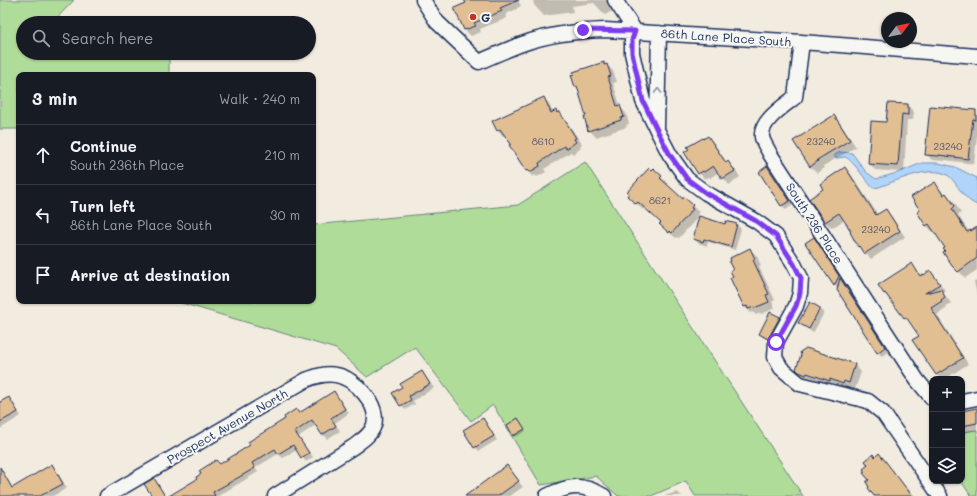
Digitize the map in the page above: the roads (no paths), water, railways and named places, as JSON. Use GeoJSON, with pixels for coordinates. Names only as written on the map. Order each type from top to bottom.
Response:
{"type":"FeatureCollection","features":[{"type":"Feature","properties":{"kind":"street","name":"86th Lane Place South"},"geometry":{"type":"LineString","coordinates":[[423,0],[436,22],[479,62],[524,43],[583,30],[635,31],[802,42],[977,56]]}},
{"type":"Feature","properties":{"kind":"street"},"geometry":{"type":"LineString","coordinates":[[614,0],[635,31],[632,40],[632,53],[643,101],[670,155],[687,179],[706,193],[756,221],[776,236],[801,278],[800,293],[796,306],[776,342],[775,357],[781,368],[800,384],[868,401],[883,413],[940,496]]}},
{"type":"Feature","properties":{"kind":"street"},"geometry":{"type":"LineString","coordinates":[[657,130],[659,33]]}},
{"type":"Feature","properties":{"kind":"street","name":"South 236 Place"},"geometry":{"type":"LineString","coordinates":[[802,42],[795,97],[778,110],[766,122],[762,138],[770,154],[918,380],[929,394]]}},
{"type":"Feature","properties":{"kind":"street","name":"Prospect Avenue North"},"geometry":{"type":"LineString","coordinates":[[107,496],[306,380],[318,375],[327,374],[336,375],[351,381],[362,391],[374,411],[375,419],[371,431],[353,447],[275,496]]}},
{"type":"Feature","properties":{"kind":"street"},"geometry":{"type":"LineString","coordinates":[[965,400],[977,398]]}},
{"type":"Feature","properties":{"kind":"street"},"geometry":{"type":"LineString","coordinates":[[547,496],[563,488],[578,487],[596,491],[604,496]]}},
{"type":"Feature","properties":{"kind":"water"},"geometry":{"type":"Polygon","coordinates":[[[840,152],[852,153],[866,172],[876,179],[897,173],[922,163],[938,163],[955,167],[977,178],[977,205],[966,197],[952,179],[945,174],[937,172],[917,174],[873,188],[848,159],[845,157],[836,158],[833,156],[840,152]]]}},
{"type":"Feature","properties":{"kind":"place","name":"G"},"geometry":{"type":"Point","coordinates":[473,17]}}]}
